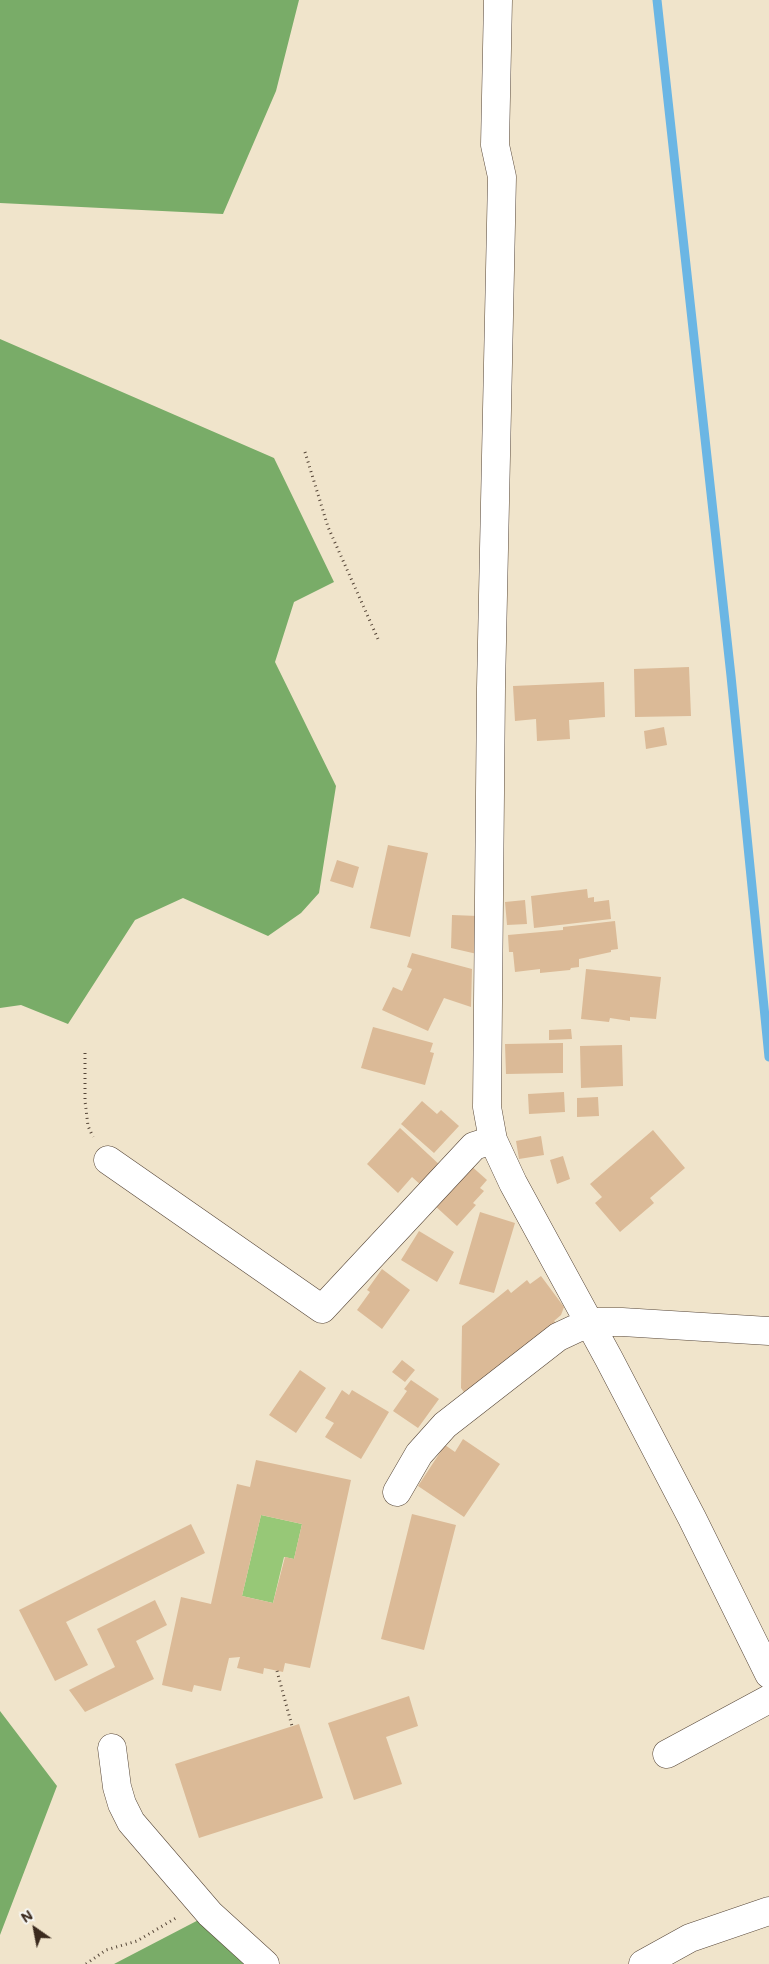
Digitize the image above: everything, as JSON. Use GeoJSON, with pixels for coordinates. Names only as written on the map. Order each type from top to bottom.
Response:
{"type":"FeatureCollection","features":[{"type":"Feature","properties":{"kind":"street"},"geometry":{"type":"LineString","coordinates":[[498,0],[495,144],[502,176],[491,688],[486,1079],[487,1107],[492,1140],[590,1322],[692,1518],[769,1674]]}},
{"type":"Feature","properties":{"kind":"street"},"geometry":{"type":"LineString","coordinates":[[108,1160],[322,1309],[474,1146],[492,1140]]}},
{"type":"Feature","properties":{"kind":"street"},"geometry":{"type":"LineString","coordinates":[[397,1492],[418,1454],[445,1425],[558,1337],[590,1322],[622,1322],[769,1331]]}},
{"type":"Feature","properties":{"kind":"street"},"geometry":{"type":"LineString","coordinates":[[667,1754],[769,1699]]}},
{"type":"Feature","properties":{"kind":"street"},"geometry":{"type":"LineString","coordinates":[[112,1748],[117,1787],[122,1804],[131,1822],[210,1914],[265,1964]]}},
{"type":"Feature","properties":{"kind":"street"},"geometry":{"type":"LineString","coordinates":[[643,1964],[690,1938],[769,1911]]}},
{"type":"Feature","properties":{"kind":"path"},"geometry":{"type":"LineString","coordinates":[[305,452],[328,527],[378,639]]}},
{"type":"Feature","properties":{"kind":"path"},"geometry":{"type":"LineString","coordinates":[[85,1053],[85,1101],[88,1126],[97,1147],[108,1160]]}},
{"type":"Feature","properties":{"kind":"path"},"geometry":{"type":"LineString","coordinates":[[276,1671],[292,1726]]}},
{"type":"Feature","properties":{"kind":"path"},"geometry":{"type":"LineString","coordinates":[[86,1964],[106,1950],[137,1941],[202,1903]]}},
{"type":"Feature","properties":{"kind":"green space"},"geometry":{"type":"Polygon","coordinates":[[[0,0],[299,0],[276,91],[223,214],[0,203],[0,0]]]}},
{"type":"Feature","properties":{"kind":"green space"},"geometry":{"type":"Polygon","coordinates":[[[0,339],[274,458],[334,582],[294,602],[275,662],[336,786],[319,893],[301,913],[268,936],[183,898],[135,920],[68,1024],[21,1005],[0,1008],[0,339]]]}},
{"type":"Feature","properties":{"kind":"green space"},"geometry":{"type":"Polygon","coordinates":[[[261,1515],[302,1524],[294,1559],[284,1557],[273,1603],[242,1596],[261,1515]]]}},
{"type":"Feature","properties":{"kind":"green space"},"geometry":{"type":"Polygon","coordinates":[[[0,1711],[57,1786],[0,1935],[0,1711]]]}},
{"type":"Feature","properties":{"kind":"green space"},"geometry":{"type":"Polygon","coordinates":[[[210,1914],[256,1964],[114,1964],[210,1914]]]}},
{"type":"Feature","properties":{"kind":"building"},"geometry":{"type":"Polygon","coordinates":[[[689,667],[691,716],[635,717],[634,669],[689,667]]]}},
{"type":"Feature","properties":{"kind":"building"},"geometry":{"type":"Polygon","coordinates":[[[604,682],[605,717],[569,720],[570,739],[537,741],[536,719],[515,721],[513,686],[604,682]]]}},
{"type":"Feature","properties":{"kind":"building"},"geometry":{"type":"Polygon","coordinates":[[[664,727],[667,745],[646,749],[644,731],[664,727]]]}},
{"type":"Feature","properties":{"kind":"building"},"geometry":{"type":"Polygon","coordinates":[[[388,845],[428,853],[410,937],[370,928],[388,845]]]}},
{"type":"Feature","properties":{"kind":"building"},"geometry":{"type":"Polygon","coordinates":[[[337,860],[359,867],[353,888],[330,881],[337,860]]]}},
{"type":"Feature","properties":{"kind":"building"},"geometry":{"type":"Polygon","coordinates":[[[587,889],[588,898],[594,897],[594,902],[609,900],[611,919],[534,928],[531,896],[587,889]]]}},
{"type":"Feature","properties":{"kind":"building"},"geometry":{"type":"Polygon","coordinates":[[[525,900],[527,924],[507,925],[505,902],[525,900]]]}},
{"type":"Feature","properties":{"kind":"building"},"geometry":{"type":"Polygon","coordinates":[[[452,915],[478,916],[477,954],[451,948],[452,915]]]}},
{"type":"Feature","properties":{"kind":"building"},"geometry":{"type":"Polygon","coordinates":[[[615,921],[618,949],[579,959],[579,967],[571,968],[570,970],[540,973],[540,969],[515,972],[513,952],[509,952],[508,935],[563,930],[563,927],[615,921]]]}},
{"type":"Feature","properties":{"kind":"building"},"geometry":{"type":"Polygon","coordinates":[[[412,953],[472,969],[471,1007],[444,998],[428,1031],[382,1010],[393,987],[402,991],[412,969],[407,967],[412,953]]]}},
{"type":"Feature","properties":{"kind":"building"},"geometry":{"type":"Polygon","coordinates":[[[586,969],[661,977],[656,1019],[630,1017],[630,1021],[610,1018],[609,1022],[581,1019],[586,969]]]}},
{"type":"Feature","properties":{"kind":"building"},"geometry":{"type":"Polygon","coordinates":[[[373,1027],[433,1043],[430,1052],[434,1053],[425,1085],[361,1068],[373,1027]]]}},
{"type":"Feature","properties":{"kind":"building"},"geometry":{"type":"Polygon","coordinates":[[[571,1029],[572,1039],[549,1040],[549,1030],[571,1029]]]}},
{"type":"Feature","properties":{"kind":"building"},"geometry":{"type":"Polygon","coordinates":[[[563,1043],[563,1073],[506,1074],[505,1044],[563,1043]]]}},
{"type":"Feature","properties":{"kind":"building"},"geometry":{"type":"Polygon","coordinates":[[[622,1045],[623,1086],[581,1088],[580,1046],[622,1045]]]}},
{"type":"Feature","properties":{"kind":"building"},"geometry":{"type":"Polygon","coordinates":[[[564,1092],[565,1112],[529,1114],[528,1094],[564,1092]]]}},
{"type":"Feature","properties":{"kind":"building"},"geometry":{"type":"Polygon","coordinates":[[[598,1097],[599,1116],[577,1117],[577,1098],[598,1097]]]}},
{"type":"Feature","properties":{"kind":"building"},"geometry":{"type":"Polygon","coordinates":[[[422,1101],[437,1114],[441,1110],[459,1126],[434,1153],[401,1124],[422,1101]]]}},
{"type":"Feature","properties":{"kind":"building"},"geometry":{"type":"Polygon","coordinates":[[[400,1128],[442,1167],[423,1187],[412,1177],[398,1193],[367,1164],[400,1128]]]}},
{"type":"Feature","properties":{"kind":"building"},"geometry":{"type":"Polygon","coordinates":[[[653,1130],[685,1168],[650,1198],[654,1203],[620,1232],[595,1203],[602,1197],[590,1184],[653,1130]]]}},
{"type":"Feature","properties":{"kind":"building"},"geometry":{"type":"Polygon","coordinates":[[[541,1136],[544,1155],[519,1159],[516,1141],[541,1136]]]}},
{"type":"Feature","properties":{"kind":"building"},"geometry":{"type":"Polygon","coordinates":[[[563,1156],[570,1179],[557,1184],[550,1160],[563,1156]]]}},
{"type":"Feature","properties":{"kind":"building"},"geometry":{"type":"Polygon","coordinates":[[[469,1164],[487,1180],[480,1188],[484,1191],[473,1203],[476,1205],[457,1226],[433,1204],[469,1164]]]}},
{"type":"Feature","properties":{"kind":"building"},"geometry":{"type":"Polygon","coordinates":[[[480,1212],[515,1223],[494,1293],[459,1284],[480,1212]]]}},
{"type":"Feature","properties":{"kind":"building"},"geometry":{"type":"Polygon","coordinates":[[[419,1231],[454,1252],[437,1282],[401,1260],[419,1231]]]}},
{"type":"Feature","properties":{"kind":"building"},"geometry":{"type":"Polygon","coordinates":[[[382,1269],[410,1290],[382,1329],[357,1310],[370,1292],[367,1290],[382,1269]]]}},
{"type":"Feature","properties":{"kind":"building"},"geometry":{"type":"Polygon","coordinates":[[[541,1276],[564,1307],[561,1315],[554,1321],[556,1323],[466,1395],[461,1388],[462,1326],[508,1289],[511,1293],[527,1280],[530,1284],[541,1276]]]}},
{"type":"Feature","properties":{"kind":"building"},"geometry":{"type":"Polygon","coordinates":[[[402,1360],[415,1370],[405,1382],[392,1372],[402,1360]]]}},
{"type":"Feature","properties":{"kind":"building"},"geometry":{"type":"Polygon","coordinates":[[[300,1370],[326,1388],[296,1433],[269,1415],[300,1370]]]}},
{"type":"Feature","properties":{"kind":"building"},"geometry":{"type":"Polygon","coordinates":[[[411,1380],[439,1399],[418,1428],[393,1411],[407,1391],[404,1389],[411,1380]]]}},
{"type":"Feature","properties":{"kind":"building"},"geometry":{"type":"Polygon","coordinates":[[[342,1390],[349,1395],[352,1390],[389,1412],[361,1459],[325,1437],[334,1423],[325,1418],[342,1390]]]}},
{"type":"Feature","properties":{"kind":"building"},"geometry":{"type":"Polygon","coordinates":[[[463,1439],[500,1464],[464,1517],[418,1486],[445,1445],[455,1452],[463,1439]]]}},
{"type":"Feature","properties":{"kind":"building"},"geometry":{"type":"Polygon","coordinates":[[[256,1460],[351,1480],[310,1668],[285,1663],[283,1672],[264,1668],[263,1674],[237,1668],[240,1657],[229,1658],[221,1691],[194,1685],[192,1692],[162,1685],[181,1597],[211,1604],[237,1484],[250,1487],[256,1460]],[[261,1515],[242,1596],[273,1603],[285,1557],[294,1559],[302,1524],[261,1515]]]}},
{"type":"Feature","properties":{"kind":"building"},"geometry":{"type":"Polygon","coordinates":[[[412,1514],[456,1525],[424,1650],[381,1639],[412,1514]]]}},
{"type":"Feature","properties":{"kind":"building"},"geometry":{"type":"Polygon","coordinates":[[[191,1524],[205,1553],[66,1622],[88,1665],[55,1681],[19,1610],[191,1524]]]}},
{"type":"Feature","properties":{"kind":"building"},"geometry":{"type":"Polygon","coordinates":[[[155,1600],[167,1625],[136,1641],[154,1679],[85,1712],[69,1690],[115,1667],[97,1629],[155,1600]]]}},
{"type":"Feature","properties":{"kind":"building"},"geometry":{"type":"Polygon","coordinates":[[[409,1696],[418,1726],[386,1737],[402,1784],[354,1800],[328,1723],[409,1696]]]}},
{"type":"Feature","properties":{"kind":"building"},"geometry":{"type":"Polygon","coordinates":[[[299,1724],[323,1798],[199,1838],[175,1764],[299,1724]]]}},
{"type":"Feature","properties":{"kind":"waterway"},"geometry":{"type":"LineString","coordinates":[[657,0],[731,676],[769,1057]]}}]}
